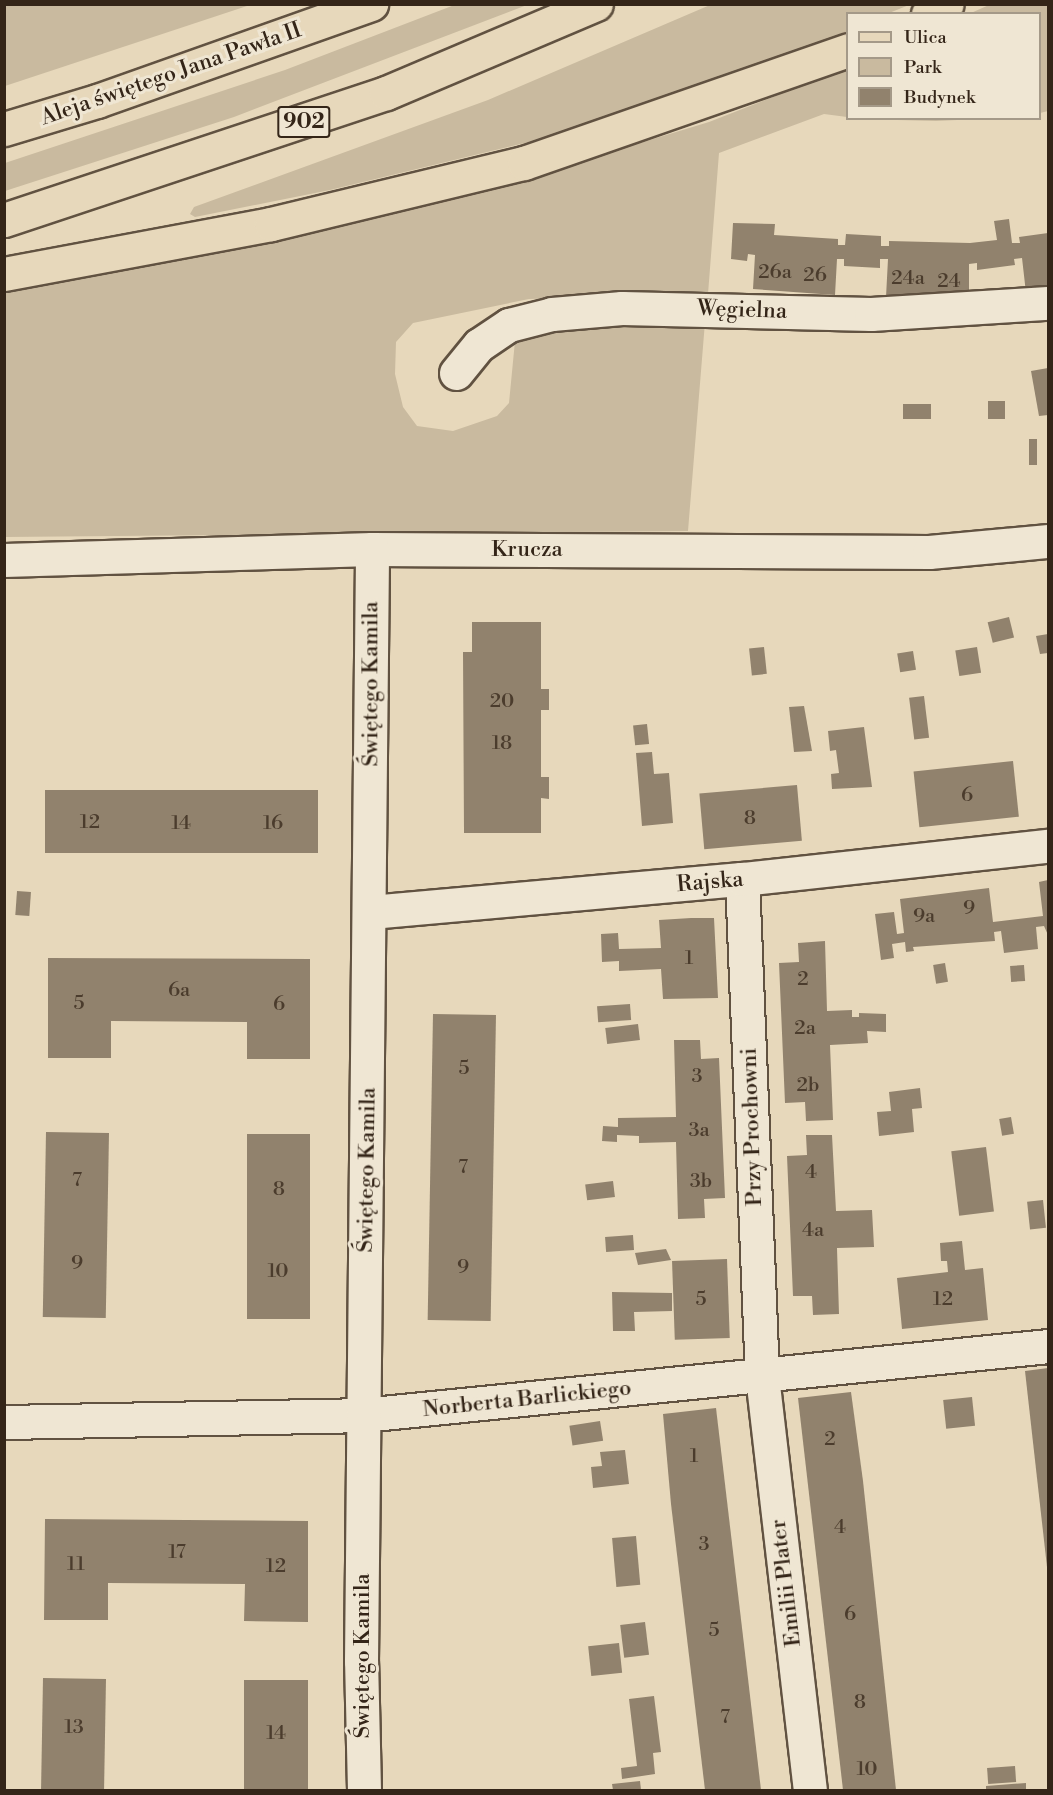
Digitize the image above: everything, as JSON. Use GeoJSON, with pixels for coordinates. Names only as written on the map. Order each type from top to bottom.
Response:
{"type":"FeatureCollection","features":[{"type":"Feature","properties":{"kind":"main road","name":"Aleja świętego Jana Pawła II"},"geometry":{"type":"LineString","coordinates":[[4,129],[97,101],[371,4]]}},
{"type":"Feature","properties":{"kind":"main road","name":"902"},"geometry":{"type":"LineString","coordinates":[[4,220],[386,93],[596,4]]}},
{"type":"Feature","properties":{"kind":"main road"},"geometry":{"type":"LineString","coordinates":[[932,12],[947,4]]}},
{"type":"Feature","properties":{"kind":"main road"},"geometry":{"type":"LineString","coordinates":[[4,274],[271,224],[524,163],[846,51]]}},
{"type":"Feature","properties":{"kind":"street","name":"Węgielna"},"geometry":{"type":"LineString","coordinates":[[456,373],[478,345],[509,325],[552,314],[622,308],[871,314],[1048,303]]}},
{"type":"Feature","properties":{"kind":"street","name":"Krucza"},"geometry":{"type":"LineString","coordinates":[[4,560],[372,549],[928,552],[1048,541]]}},
{"type":"Feature","properties":{"kind":"street","name":"Świętego Kamila"},"geometry":{"type":"LineString","coordinates":[[364,1791],[363,1415],[372,549]]}},
{"type":"Feature","properties":{"kind":"street","name":"Rajska"},"geometry":{"type":"LineString","coordinates":[[370,912],[742,879],[1048,846]]}},
{"type":"Feature","properties":{"kind":"street","name":"Przy Prochowni"},"geometry":{"type":"LineString","coordinates":[[742,879],[762,1376]]}},
{"type":"Feature","properties":{"kind":"street","name":"Norberta Barlickiego"},"geometry":{"type":"LineString","coordinates":[[4,1422],[363,1415],[1048,1346]]}},
{"type":"Feature","properties":{"kind":"street","name":"Emilii Plater"},"geometry":{"type":"LineString","coordinates":[[762,1376],[810,1791]]}},
{"type":"Feature","properties":{"kind":"green space"},"geometry":{"type":"Polygon","coordinates":[[[5,4],[250,4],[250,5],[5,86],[5,4]]]}},
{"type":"Feature","properties":{"kind":"green space"},"geometry":{"type":"Polygon","coordinates":[[[457,4],[527,5],[234,117],[5,191],[5,163],[285,70],[457,4]]]}},
{"type":"Feature","properties":{"kind":"green space"},"geometry":{"type":"Polygon","coordinates":[[[710,5],[909,5],[892,12],[846,12],[846,31],[767,64],[533,141],[330,190],[195,217],[190,214],[194,207],[488,100],[710,5]]]}},
{"type":"Feature","properties":{"kind":"green space"},"geometry":{"type":"Polygon","coordinates":[[[989,5],[1048,5],[1048,111],[1041,113],[1041,12],[973,12],[989,5]]]}},
{"type":"Feature","properties":{"kind":"green space"},"geometry":{"type":"Polygon","coordinates":[[[846,68],[846,117],[824,114],[719,153],[708,294],[529,299],[413,323],[396,342],[395,374],[403,407],[417,426],[453,431],[497,416],[509,403],[515,341],[526,331],[563,321],[705,322],[688,531],[5,537],[5,291],[344,223],[475,193],[709,122],[846,68]]]}},
{"type":"Feature","properties":{"kind":"green space"},"geometry":{"type":"Polygon","coordinates":[[[898,120],[957,120],[936,121],[898,120]]]}},
{"type":"Feature","properties":{"kind":"building"},"geometry":{"type":"Polygon","coordinates":[[[1009,219],[1012,243],[1020,243],[1019,237],[1048,233],[1048,290],[1026,293],[1022,258],[1014,259],[1015,265],[977,270],[977,263],[969,264],[969,300],[886,297],[888,259],[880,259],[880,268],[844,266],[844,259],[837,259],[835,295],[753,289],[755,255],[748,254],[747,261],[731,259],[733,223],[775,224],[774,235],[838,239],[838,245],[845,245],[846,234],[881,236],[881,246],[889,246],[889,241],[970,243],[997,240],[994,221],[1009,219]]]}},
{"type":"Feature","properties":{"kind":"building"},"geometry":{"type":"Polygon","coordinates":[[[1048,368],[1048,415],[1039,416],[1031,371],[1048,368]]]}},
{"type":"Feature","properties":{"kind":"building"},"geometry":{"type":"Polygon","coordinates":[[[988,401],[1005,401],[1005,419],[988,419],[988,401]]]}},
{"type":"Feature","properties":{"kind":"building"},"geometry":{"type":"Polygon","coordinates":[[[903,404],[931,404],[931,419],[903,419],[903,404]]]}},
{"type":"Feature","properties":{"kind":"building"},"geometry":{"type":"Polygon","coordinates":[[[1029,439],[1037,439],[1037,465],[1029,465],[1029,439]]]}},
{"type":"Feature","properties":{"kind":"building"},"geometry":{"type":"Polygon","coordinates":[[[1009,617],[1014,637],[993,643],[988,622],[1009,617]]]}},
{"type":"Feature","properties":{"kind":"building"},"geometry":{"type":"Polygon","coordinates":[[[472,622],[541,622],[541,689],[549,689],[549,710],[541,710],[541,777],[549,777],[549,799],[541,798],[541,833],[464,833],[463,652],[472,652],[472,622]]]}},
{"type":"Feature","properties":{"kind":"building"},"geometry":{"type":"Polygon","coordinates":[[[1048,634],[1048,653],[1040,654],[1036,636],[1048,634]]]}},
{"type":"Feature","properties":{"kind":"building"},"geometry":{"type":"Polygon","coordinates":[[[764,647],[767,674],[752,675],[749,649],[764,647]]]}},
{"type":"Feature","properties":{"kind":"building"},"geometry":{"type":"Polygon","coordinates":[[[977,647],[981,673],[959,676],[955,650],[977,647]]]}},
{"type":"Feature","properties":{"kind":"building"},"geometry":{"type":"Polygon","coordinates":[[[913,651],[916,670],[900,672],[897,654],[913,651]]]}},
{"type":"Feature","properties":{"kind":"building"},"geometry":{"type":"Polygon","coordinates":[[[924,696],[929,738],[914,740],[909,698],[924,696]]]}},
{"type":"Feature","properties":{"kind":"building"},"geometry":{"type":"Polygon","coordinates":[[[804,706],[812,751],[794,752],[789,707],[804,706]]]}},
{"type":"Feature","properties":{"kind":"building"},"geometry":{"type":"Polygon","coordinates":[[[647,724],[649,744],[635,745],[633,725],[647,724]]]}},
{"type":"Feature","properties":{"kind":"building"},"geometry":{"type":"Polygon","coordinates":[[[864,727],[872,787],[832,789],[831,774],[839,773],[836,750],[830,751],[828,731],[864,727]]]}},
{"type":"Feature","properties":{"kind":"building"},"geometry":{"type":"Polygon","coordinates":[[[652,752],[654,774],[669,773],[673,823],[642,826],[636,753],[652,752]]]}},
{"type":"Feature","properties":{"kind":"building"},"geometry":{"type":"Polygon","coordinates":[[[1013,761],[1019,817],[919,827],[914,771],[1013,761]]]}},
{"type":"Feature","properties":{"kind":"building"},"geometry":{"type":"Polygon","coordinates":[[[797,785],[802,841],[704,849],[699,794],[797,785]]]}},
{"type":"Feature","properties":{"kind":"building"},"geometry":{"type":"Polygon","coordinates":[[[45,790],[318,790],[318,853],[45,853],[45,790]]]}},
{"type":"Feature","properties":{"kind":"building"},"geometry":{"type":"Polygon","coordinates":[[[1048,880],[1048,935],[1044,926],[1036,927],[1038,949],[1004,953],[1001,931],[994,932],[995,941],[913,947],[914,951],[906,952],[905,942],[892,944],[894,958],[881,960],[875,914],[894,912],[897,934],[904,933],[900,899],[989,888],[993,922],[1043,916],[1039,882],[1048,880]]]}},
{"type":"Feature","properties":{"kind":"building"},"geometry":{"type":"Polygon","coordinates":[[[17,891],[31,892],[29,916],[15,915],[17,891]]]}},
{"type":"Feature","properties":{"kind":"building"},"geometry":{"type":"Polygon","coordinates":[[[714,918],[718,998],[663,999],[661,969],[619,971],[619,961],[602,962],[601,934],[618,933],[619,949],[661,948],[659,920],[714,918]]]}},
{"type":"Feature","properties":{"kind":"building"},"geometry":{"type":"Polygon","coordinates":[[[825,941],[827,1011],[852,1010],[852,1017],[859,1017],[859,1013],[886,1014],[886,1032],[867,1031],[868,1043],[830,1045],[833,1120],[806,1121],[805,1102],[785,1103],[779,963],[799,962],[798,943],[825,941]]]}},
{"type":"Feature","properties":{"kind":"building"},"geometry":{"type":"Polygon","coordinates":[[[48,958],[310,959],[310,1059],[247,1059],[247,1022],[111,1021],[111,1058],[48,1058],[48,958]]]}},
{"type":"Feature","properties":{"kind":"building"},"geometry":{"type":"Polygon","coordinates":[[[945,963],[948,982],[936,984],[933,965],[945,963]]]}},
{"type":"Feature","properties":{"kind":"building"},"geometry":{"type":"Polygon","coordinates":[[[1024,965],[1025,981],[1011,982],[1010,966],[1024,965]]]}},
{"type":"Feature","properties":{"kind":"building"},"geometry":{"type":"Polygon","coordinates":[[[630,1004],[631,1020],[598,1022],[597,1006],[630,1004]]]}},
{"type":"Feature","properties":{"kind":"building"},"geometry":{"type":"Polygon","coordinates":[[[433,1014],[496,1015],[491,1321],[428,1320],[433,1014]]]}},
{"type":"Feature","properties":{"kind":"building"},"geometry":{"type":"Polygon","coordinates":[[[638,1024],[640,1040],[607,1044],[605,1028],[638,1024]]]}},
{"type":"Feature","properties":{"kind":"building"},"geometry":{"type":"Polygon","coordinates":[[[674,1040],[700,1040],[701,1059],[719,1058],[725,1198],[704,1199],[705,1218],[678,1219],[676,1142],[639,1143],[639,1136],[617,1135],[617,1142],[602,1141],[603,1126],[618,1127],[618,1118],[676,1117],[674,1040]]]}},
{"type":"Feature","properties":{"kind":"building"},"geometry":{"type":"Polygon","coordinates":[[[920,1088],[922,1108],[912,1109],[914,1132],[879,1136],[877,1112],[891,1111],[889,1092],[920,1088]]]}},
{"type":"Feature","properties":{"kind":"building"},"geometry":{"type":"Polygon","coordinates":[[[1011,1117],[1014,1134],[1002,1136],[999,1119],[1011,1117]]]}},
{"type":"Feature","properties":{"kind":"building"},"geometry":{"type":"Polygon","coordinates":[[[46,1132],[109,1133],[106,1318],[43,1317],[46,1132]]]}},
{"type":"Feature","properties":{"kind":"building"},"geometry":{"type":"Polygon","coordinates":[[[247,1134],[310,1134],[310,1319],[247,1319],[247,1134]]]}},
{"type":"Feature","properties":{"kind":"building"},"geometry":{"type":"Polygon","coordinates":[[[806,1135],[832,1135],[836,1211],[872,1210],[874,1247],[837,1248],[839,1314],[813,1315],[812,1296],[793,1296],[787,1156],[807,1155],[806,1135]]]}},
{"type":"Feature","properties":{"kind":"building"},"geometry":{"type":"Polygon","coordinates":[[[986,1147],[994,1212],[959,1216],[951,1151],[986,1147]]]}},
{"type":"Feature","properties":{"kind":"building"},"geometry":{"type":"Polygon","coordinates":[[[613,1181],[615,1197],[587,1200],[585,1184],[613,1181]]]}},
{"type":"Feature","properties":{"kind":"building"},"geometry":{"type":"Polygon","coordinates":[[[1043,1200],[1046,1228],[1030,1230],[1027,1202],[1043,1200]]]}},
{"type":"Feature","properties":{"kind":"building"},"geometry":{"type":"Polygon","coordinates":[[[633,1235],[634,1250],[606,1252],[605,1237],[633,1235]]]}},
{"type":"Feature","properties":{"kind":"building"},"geometry":{"type":"Polygon","coordinates":[[[962,1241],[965,1270],[983,1268],[988,1320],[902,1329],[897,1278],[948,1272],[947,1261],[941,1261],[940,1243],[962,1241]]]}},
{"type":"Feature","properties":{"kind":"building"},"geometry":{"type":"Polygon","coordinates":[[[666,1249],[671,1260],[638,1265],[635,1253],[666,1249]]]}},
{"type":"Feature","properties":{"kind":"building"},"geometry":{"type":"Polygon","coordinates":[[[727,1259],[730,1338],[675,1340],[672,1261],[727,1259]]]}},
{"type":"Feature","properties":{"kind":"building"},"geometry":{"type":"Polygon","coordinates":[[[612,1292],[672,1293],[672,1311],[634,1312],[635,1331],[613,1331],[612,1292]]]}},
{"type":"Feature","properties":{"kind":"building"},"geometry":{"type":"Polygon","coordinates":[[[1048,1368],[1048,1567],[1047,1567],[1025,1371],[1048,1368]]]}},
{"type":"Feature","properties":{"kind":"building"},"geometry":{"type":"Polygon","coordinates":[[[851,1392],[863,1481],[896,1790],[843,1790],[798,1398],[851,1392]]]}},
{"type":"Feature","properties":{"kind":"building"},"geometry":{"type":"Polygon","coordinates":[[[972,1397],[975,1426],[946,1429],[943,1400],[972,1397]]]}},
{"type":"Feature","properties":{"kind":"building"},"geometry":{"type":"Polygon","coordinates":[[[716,1408],[761,1790],[705,1790],[671,1504],[663,1414],[716,1408]]]}},
{"type":"Feature","properties":{"kind":"building"},"geometry":{"type":"Polygon","coordinates":[[[600,1421],[603,1441],[573,1446],[569,1426],[600,1421]]]}},
{"type":"Feature","properties":{"kind":"building"},"geometry":{"type":"Polygon","coordinates":[[[625,1450],[629,1484],[593,1488],[591,1467],[602,1466],[600,1452],[625,1450]]]}},
{"type":"Feature","properties":{"kind":"building"},"geometry":{"type":"Polygon","coordinates":[[[45,1519],[308,1521],[308,1622],[244,1621],[245,1584],[108,1583],[108,1620],[44,1620],[45,1519]]]}},
{"type":"Feature","properties":{"kind":"building"},"geometry":{"type":"Polygon","coordinates":[[[636,1536],[640,1585],[616,1587],[612,1538],[636,1536]]]}},
{"type":"Feature","properties":{"kind":"building"},"geometry":{"type":"Polygon","coordinates":[[[645,1622],[649,1655],[624,1658],[620,1625],[645,1622]]]}},
{"type":"Feature","properties":{"kind":"building"},"geometry":{"type":"Polygon","coordinates":[[[619,1643],[622,1673],[591,1676],[588,1646],[619,1643]]]}},
{"type":"Feature","properties":{"kind":"building"},"geometry":{"type":"Polygon","coordinates":[[[43,1678],[106,1679],[104,1790],[41,1790],[43,1678]]]}},
{"type":"Feature","properties":{"kind":"building"},"geometry":{"type":"Polygon","coordinates":[[[244,1680],[308,1680],[308,1790],[244,1790],[244,1680]]]}},
{"type":"Feature","properties":{"kind":"building"},"geometry":{"type":"Polygon","coordinates":[[[654,1696],[661,1752],[653,1753],[655,1774],[622,1779],[621,1768],[637,1766],[629,1699],[654,1696]]]}},
{"type":"Feature","properties":{"kind":"building"},"geometry":{"type":"Polygon","coordinates":[[[1015,1766],[1016,1782],[988,1784],[987,1768],[1015,1766]]]}},
{"type":"Feature","properties":{"kind":"building"},"geometry":{"type":"Polygon","coordinates":[[[640,1781],[641,1790],[613,1790],[612,1784],[640,1781]]]}},
{"type":"Feature","properties":{"kind":"building"},"geometry":{"type":"Polygon","coordinates":[[[1026,1783],[1026,1790],[986,1790],[986,1786],[1026,1783]]]}}]}
